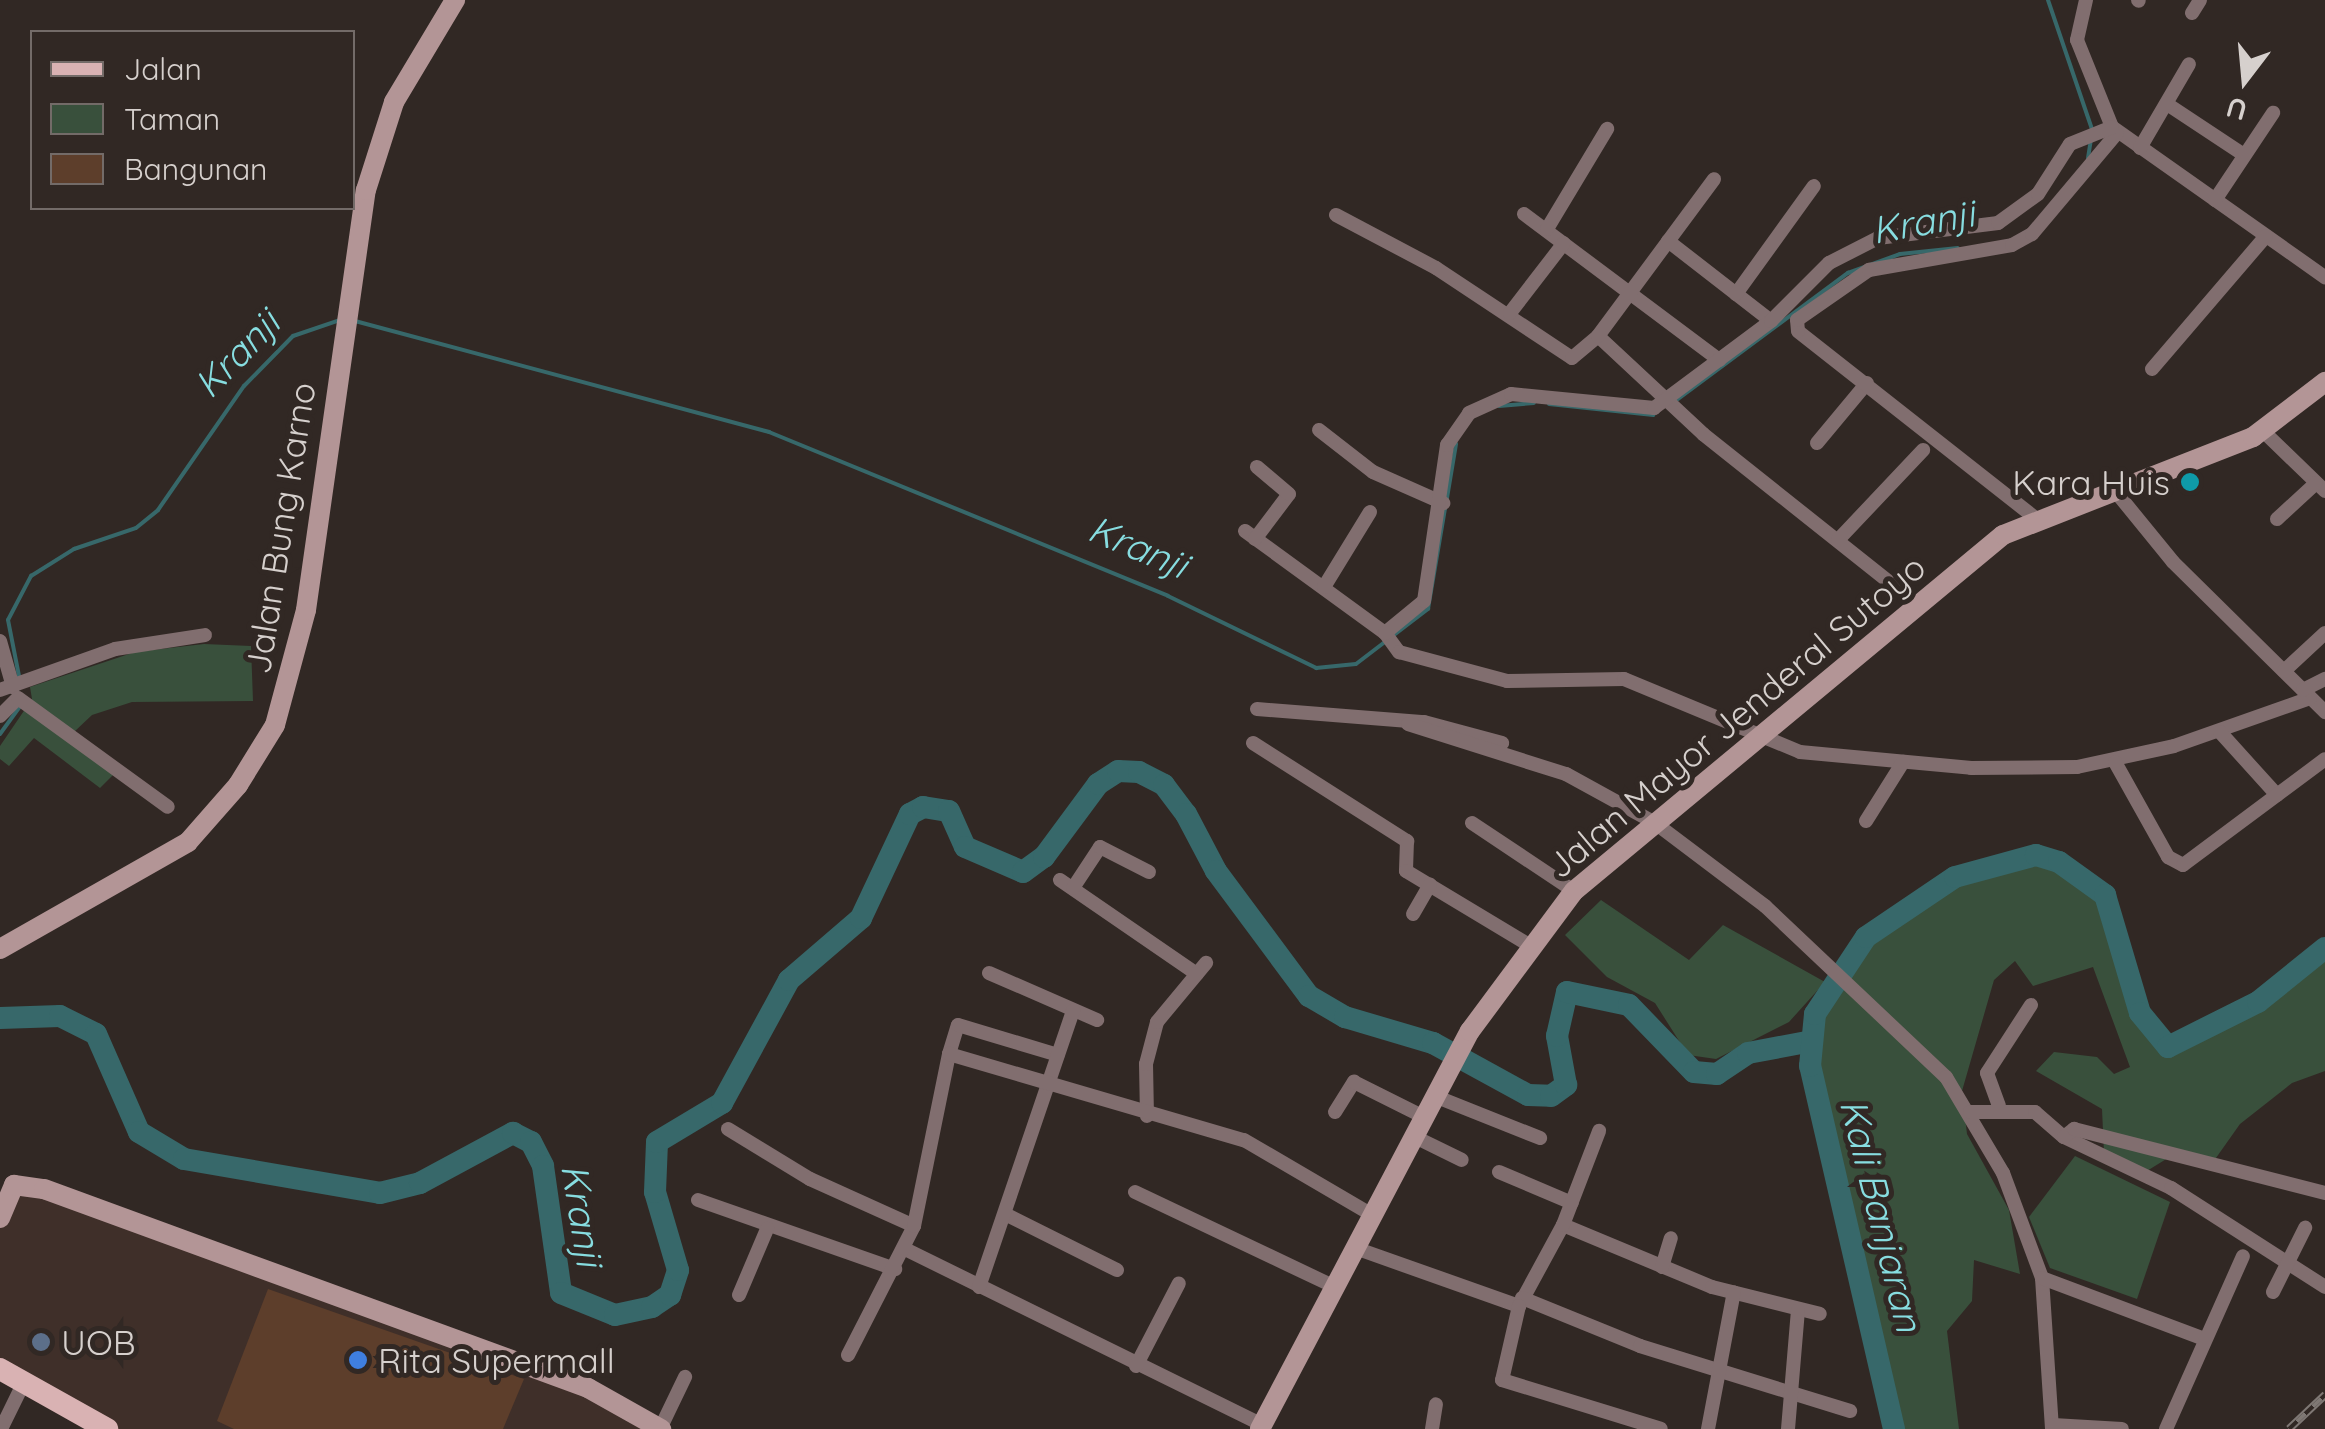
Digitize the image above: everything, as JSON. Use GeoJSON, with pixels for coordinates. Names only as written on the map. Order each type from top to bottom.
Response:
{"type":"FeatureCollection","features":[{"type":"Feature","properties":{"kind":"main road","name":"Jalan Bung Karno"},"geometry":{"type":"LineString","coordinates":[[0,949],[188,842],[275,725],[306,610],[342,334],[366,190],[394,102],[455,0]]}},
{"type":"Feature","properties":{"kind":"main road","name":"Jalan Mayor Jenderal Sutoyo"},"geometry":{"type":"LineString","coordinates":[[1261,1427],[1470,1030],[1529,944],[1574,891],[1756,737],[2034,517],[2116,492],[2264,432],[2325,382]]}},
{"type":"Feature","properties":{"kind":"main road"},"geometry":{"type":"LineString","coordinates":[[0,1218],[14,1185],[44,1190],[588,1388],[660,1429]]}},
{"type":"Feature","properties":{"kind":"main road"},"geometry":{"type":"LineString","coordinates":[[0,1368],[108,1429]]}},
{"type":"Feature","properties":{"kind":"street"},"geometry":{"type":"LineString","coordinates":[[2086,0],[2077,40],[2114,130],[2266,236],[2322,270]]}},
{"type":"Feature","properties":{"kind":"street"},"geometry":{"type":"LineString","coordinates":[[2140,148],[2189,64]]}},
{"type":"Feature","properties":{"kind":"street"},"geometry":{"type":"LineString","coordinates":[[2167,104],[2244,155]]}},
{"type":"Feature","properties":{"kind":"street"},"geometry":{"type":"LineString","coordinates":[[2215,200],[2272,113]]}},
{"type":"Feature","properties":{"kind":"street"},"geometry":{"type":"LineString","coordinates":[[1547,229],[1606,129]]}},
{"type":"Feature","properties":{"kind":"street"},"geometry":{"type":"LineString","coordinates":[[1388,638],[1424,601],[1442,503],[1447,445],[1469,413],[1494,398],[1529,394],[1639,410],[1670,400],[1860,244],[2015,215],[2070,144],[2114,130]]}},
{"type":"Feature","properties":{"kind":"street"},"geometry":{"type":"LineString","coordinates":[[2034,517],[1798,331],[1800,316],[1869,270],[2012,245],[2032,234],[2114,130]]}},
{"type":"Feature","properties":{"kind":"street"},"geometry":{"type":"LineString","coordinates":[[1336,215],[1510,314],[1572,358],[1598,336],[1634,291],[1714,179]]}},
{"type":"Feature","properties":{"kind":"street"},"geometry":{"type":"LineString","coordinates":[[1736,294],[1814,186]]}},
{"type":"Feature","properties":{"kind":"street"},"geometry":{"type":"LineString","coordinates":[[1524,214],[1634,291],[1719,360]]}},
{"type":"Feature","properties":{"kind":"street"},"geometry":{"type":"LineString","coordinates":[[2152,369],[2266,236]]}},
{"type":"Feature","properties":{"kind":"street"},"geometry":{"type":"LineString","coordinates":[[1668,241],[1770,321]]}},
{"type":"Feature","properties":{"kind":"street"},"geometry":{"type":"LineString","coordinates":[[1510,314],[1564,243]]}},
{"type":"Feature","properties":{"kind":"street"},"geometry":{"type":"LineString","coordinates":[[1598,336],[1919,606]]}},
{"type":"Feature","properties":{"kind":"street"},"geometry":{"type":"LineString","coordinates":[[1817,443],[1867,383]]}},
{"type":"Feature","properties":{"kind":"street"},"geometry":{"type":"LineString","coordinates":[[1319,430],[1373,472],[1442,503]]}},
{"type":"Feature","properties":{"kind":"street"},"geometry":{"type":"LineString","coordinates":[[2264,432],[2321,487],[2276,519]]}},
{"type":"Feature","properties":{"kind":"street"},"geometry":{"type":"LineString","coordinates":[[1838,540],[1923,450]]}},
{"type":"Feature","properties":{"kind":"street"},"geometry":{"type":"LineString","coordinates":[[1257,467],[1289,494],[1250,535],[1388,638],[1507,682],[1624,679],[1756,737],[1800,752],[2009,770],[2115,762],[2220,732],[2306,694],[2325,680]]}},
{"type":"Feature","properties":{"kind":"street"},"geometry":{"type":"LineString","coordinates":[[2116,492],[2174,562],[2325,712]]}},
{"type":"Feature","properties":{"kind":"street"},"geometry":{"type":"LineString","coordinates":[[1324,587],[1370,512]]}},
{"type":"Feature","properties":{"kind":"street"},"geometry":{"type":"LineString","coordinates":[[2284,671],[2325,632]]}},
{"type":"Feature","properties":{"kind":"street"},"geometry":{"type":"LineString","coordinates":[[16,679],[206,635]]}},
{"type":"Feature","properties":{"kind":"street"},"geometry":{"type":"LineString","coordinates":[[0,641],[16,679],[14,698],[0,716]]}},
{"type":"Feature","properties":{"kind":"street"},"geometry":{"type":"LineString","coordinates":[[14,698],[168,808]]}},
{"type":"Feature","properties":{"kind":"street"},"geometry":{"type":"LineString","coordinates":[[1257,709],[1408,724],[1518,747],[1658,820],[1870,1002],[1970,1112],[2003,1173],[2042,1278],[2052,1427],[2122,1429]]}},
{"type":"Feature","properties":{"kind":"street"},"geometry":{"type":"LineString","coordinates":[[2220,732],[2277,795]]}},
{"type":"Feature","properties":{"kind":"street"},"geometry":{"type":"LineString","coordinates":[[1252,744],[1407,841],[1404,868],[1529,944]]}},
{"type":"Feature","properties":{"kind":"street"},"geometry":{"type":"LineString","coordinates":[[2115,762],[2168,858],[2183,865],[2325,759]]}},
{"type":"Feature","properties":{"kind":"street"},"geometry":{"type":"LineString","coordinates":[[1866,821],[1904,762]]}},
{"type":"Feature","properties":{"kind":"street"},"geometry":{"type":"LineString","coordinates":[[1472,823],[1574,891]]}},
{"type":"Feature","properties":{"kind":"street"},"geometry":{"type":"LineString","coordinates":[[1147,1116],[1146,1064],[1158,1022],[1201,968],[1066,884],[1100,847],[1150,872]]}},
{"type":"Feature","properties":{"kind":"street"},"geometry":{"type":"LineString","coordinates":[[1412,914],[1430,884]]}},
{"type":"Feature","properties":{"kind":"street"},"geometry":{"type":"LineString","coordinates":[[989,973],[1096,1020]]}},
{"type":"Feature","properties":{"kind":"street"},"geometry":{"type":"LineString","coordinates":[[1998,1106],[1987,1073],[2032,1005]]}},
{"type":"Feature","properties":{"kind":"street"},"geometry":{"type":"LineString","coordinates":[[979,1288],[1073,1011]]}},
{"type":"Feature","properties":{"kind":"street"},"geometry":{"type":"LineString","coordinates":[[848,1354],[896,1269],[914,1226],[958,1025],[1058,1056]]}},
{"type":"Feature","properties":{"kind":"street"},"geometry":{"type":"LineString","coordinates":[[950,1054],[1147,1116],[1244,1140],[1374,1216]]}},
{"type":"Feature","properties":{"kind":"street"},"geometry":{"type":"LineString","coordinates":[[1335,1112],[1354,1082],[1462,1160]]}},
{"type":"Feature","properties":{"kind":"street"},"geometry":{"type":"LineString","coordinates":[[1437,1096],[1540,1138]]}},
{"type":"Feature","properties":{"kind":"street"},"geometry":{"type":"LineString","coordinates":[[1970,1112],[1998,1106],[2036,1112],[2064,1137],[2171,1188],[2325,1286]]}},
{"type":"Feature","properties":{"kind":"street"},"geometry":{"type":"LineString","coordinates":[[728,1129],[810,1179],[914,1226]]}},
{"type":"Feature","properties":{"kind":"street"},"geometry":{"type":"LineString","coordinates":[[2064,1137],[2074,1129],[2325,1193]]}},
{"type":"Feature","properties":{"kind":"street"},"geometry":{"type":"LineString","coordinates":[[1600,1131],[1563,1224],[1520,1302],[1502,1380],[1661,1429]]}},
{"type":"Feature","properties":{"kind":"street"},"geometry":{"type":"LineString","coordinates":[[1499,1172],[1572,1203]]}},
{"type":"Feature","properties":{"kind":"street"},"geometry":{"type":"LineString","coordinates":[[1135,1192],[1334,1287]]}},
{"type":"Feature","properties":{"kind":"street"},"geometry":{"type":"LineString","coordinates":[[698,1200],[767,1228],[896,1269]]}},
{"type":"Feature","properties":{"kind":"street"},"geometry":{"type":"LineString","coordinates":[[1006,1215],[1117,1270]]}},
{"type":"Feature","properties":{"kind":"street"},"geometry":{"type":"LineString","coordinates":[[1563,1224],[1662,1267],[1734,1292],[1820,1314]]}},
{"type":"Feature","properties":{"kind":"street"},"geometry":{"type":"LineString","coordinates":[[740,1294],[767,1228]]}},
{"type":"Feature","properties":{"kind":"street"},"geometry":{"type":"LineString","coordinates":[[2273,1292],[2305,1228]]}},
{"type":"Feature","properties":{"kind":"street"},"geometry":{"type":"LineString","coordinates":[[1662,1267],[1671,1238]]}},
{"type":"Feature","properties":{"kind":"street"},"geometry":{"type":"LineString","coordinates":[[904,1249],[1261,1427]]}},
{"type":"Feature","properties":{"kind":"street"},"geometry":{"type":"LineString","coordinates":[[1358,1249],[1720,1374],[1850,1411]]}},
{"type":"Feature","properties":{"kind":"street"},"geometry":{"type":"LineString","coordinates":[[2166,1429],[2202,1338],[2244,1256]]}},
{"type":"Feature","properties":{"kind":"street"},"geometry":{"type":"LineString","coordinates":[[2042,1278],[2202,1338]]}},
{"type":"Feature","properties":{"kind":"street"},"geometry":{"type":"LineString","coordinates":[[1136,1366],[1179,1283]]}},
{"type":"Feature","properties":{"kind":"street"},"geometry":{"type":"LineString","coordinates":[[1708,1429],[1734,1292]]}},
{"type":"Feature","properties":{"kind":"street"},"geometry":{"type":"LineString","coordinates":[[1788,1429],[1798,1310]]}},
{"type":"Feature","properties":{"kind":"street"},"geometry":{"type":"LineString","coordinates":[[660,1429],[684,1377]]}},
{"type":"Feature","properties":{"kind":"street"},"geometry":{"type":"LineString","coordinates":[[1,1429],[24,1382]]}},
{"type":"Feature","properties":{"kind":"street"},"geometry":{"type":"LineString","coordinates":[[1432,1429],[1436,1404]]}},
{"type":"Feature","properties":{"kind":"shaded area"},"geometry":{"type":"Polygon","coordinates":[[[14,1185],[587,1388],[653,1429],[107,1429],[0,1369],[0,1218],[14,1185]]]}},
{"type":"Feature","properties":{"kind":"green space"},"geometry":{"type":"Polygon","coordinates":[[[204,644],[251,646],[253,701],[132,702],[92,715],[74,732],[119,769],[100,788],[34,738],[9,766],[0,759],[0,746],[32,699],[30,687],[135,652],[204,644]]]}},
{"type":"Feature","properties":{"kind":"green space"},"geometry":{"type":"Polygon","coordinates":[[[2036,855],[2083,875],[2105,895],[2140,1013],[2168,1046],[2258,1002],[2325,948],[2325,1071],[2292,1083],[2240,1124],[2211,1165],[2176,1153],[2142,1174],[2104,1153],[2102,1109],[2036,1071],[2054,1052],[2097,1057],[2114,1074],[2130,1067],[2093,967],[2033,986],[2015,961],[1994,980],[1962,1091],[1967,1134],[2009,1210],[2020,1274],[1974,1260],[1972,1301],[1947,1331],[1959,1429],[1894,1429],[1810,1066],[1815,1014],[1866,937],[1955,877],[2036,855]]]}},
{"type":"Feature","properties":{"kind":"green space"},"geometry":{"type":"Polygon","coordinates":[[[1601,900],[1689,960],[1723,925],[1825,982],[1789,1022],[1716,1059],[1688,1055],[1655,1003],[1607,977],[1565,935],[1601,900]]]}},
{"type":"Feature","properties":{"kind":"green space"},"geometry":{"type":"Polygon","coordinates":[[[2075,1156],[2170,1202],[2137,1299],[2050,1268],[2029,1217],[2075,1156]]]}},
{"type":"Feature","properties":{"kind":"building","name":"Rita Supermall"},"geometry":{"type":"Polygon","coordinates":[[[268,1289],[524,1379],[503,1429],[234,1429],[217,1421],[268,1289]]]}},
{"type":"Feature","properties":{"kind":"waterway","name":"Kranji"},"geometry":{"type":"LineString","coordinates":[[2048,0],[2092,129]]}},
{"type":"Feature","properties":{"kind":"waterway","name":"Kranji"},"geometry":{"type":"LineString","coordinates":[[2088,158],[2091,138]]}},
{"type":"Feature","properties":{"kind":"waterway","name":"Kranji"},"geometry":{"type":"LineString","coordinates":[[1674,402],[1848,273],[1900,254],[1958,248]]}},
{"type":"Feature","properties":{"kind":"waterway","name":"Kranji"},"geometry":{"type":"LineString","coordinates":[[19,676],[8,620],[31,576],[74,549],[136,528],[158,510],[244,386],[293,336],[340,320]]}},
{"type":"Feature","properties":{"kind":"waterway","name":"Kranji"},"geometry":{"type":"LineString","coordinates":[[355,321],[769,432],[1168,596],[1316,668],[1356,664],[1428,609],[1445,508]]}},
{"type":"Feature","properties":{"kind":"waterway","name":"Kranji"},"geometry":{"type":"LineString","coordinates":[[1499,406],[1534,403]]}},
{"type":"Feature","properties":{"kind":"waterway","name":"Kranji"},"geometry":{"type":"LineString","coordinates":[[1549,404],[1653,415]]}},
{"type":"Feature","properties":{"kind":"waterway","name":"Kranji"},"geometry":{"type":"LineString","coordinates":[[1447,498],[1456,444]]}},
{"type":"Feature","properties":{"kind":"waterway","name":"Kranji"},"geometry":{"type":"LineString","coordinates":[[0,734],[21,705]]}},
{"type":"Feature","properties":{"kind":"waterway","name":"Kranji"},"geometry":{"type":"LineString","coordinates":[[0,1018],[60,1016],[96,1034],[139,1132],[184,1159],[380,1193],[420,1183],[513,1133],[531,1142],[543,1166],[561,1293],[615,1315],[652,1307],[670,1295],[678,1270],[655,1192],[657,1142],[722,1103],[789,980],[861,918],[910,814],[923,807],[949,811],[965,847],[1023,872],[1044,857],[1098,784],[1118,771],[1139,772],[1164,785],[1186,814],[1216,871],[1309,996],[1345,1017],[1433,1043],[1528,1095],[1551,1096],[1566,1085],[1557,1036],[1567,992],[1629,1005],[1694,1072],[1717,1074],[1748,1053],[1812,1041]]}},
{"type":"Feature","properties":{"kind":"waterway","name":"Kali Banjaran"},"geometry":{"type":"LineString","coordinates":[[1894,1429],[1810,1066],[1815,1014],[1866,937],[1955,877],[2036,855],[2059,862],[2105,895],[2140,1013],[2168,1047],[2258,1002],[2325,948]]}},
{"type":"Feature","properties":{"kind":"railway"},"geometry":{"type":"LineString","coordinates":[[2289,1429],[2325,1395]]}},
{"type":"Feature","properties":{"kind":"place","name":"Kara Huis"},"geometry":{"type":"Point","coordinates":[2190,482]}},
{"type":"Feature","properties":{"kind":"place","name":"UOB"},"geometry":{"type":"Point","coordinates":[41,1342]}},
{"type":"Feature","properties":{"kind":"place","name":"Rita Supermall"},"geometry":{"type":"Point","coordinates":[358,1360]}}]}
